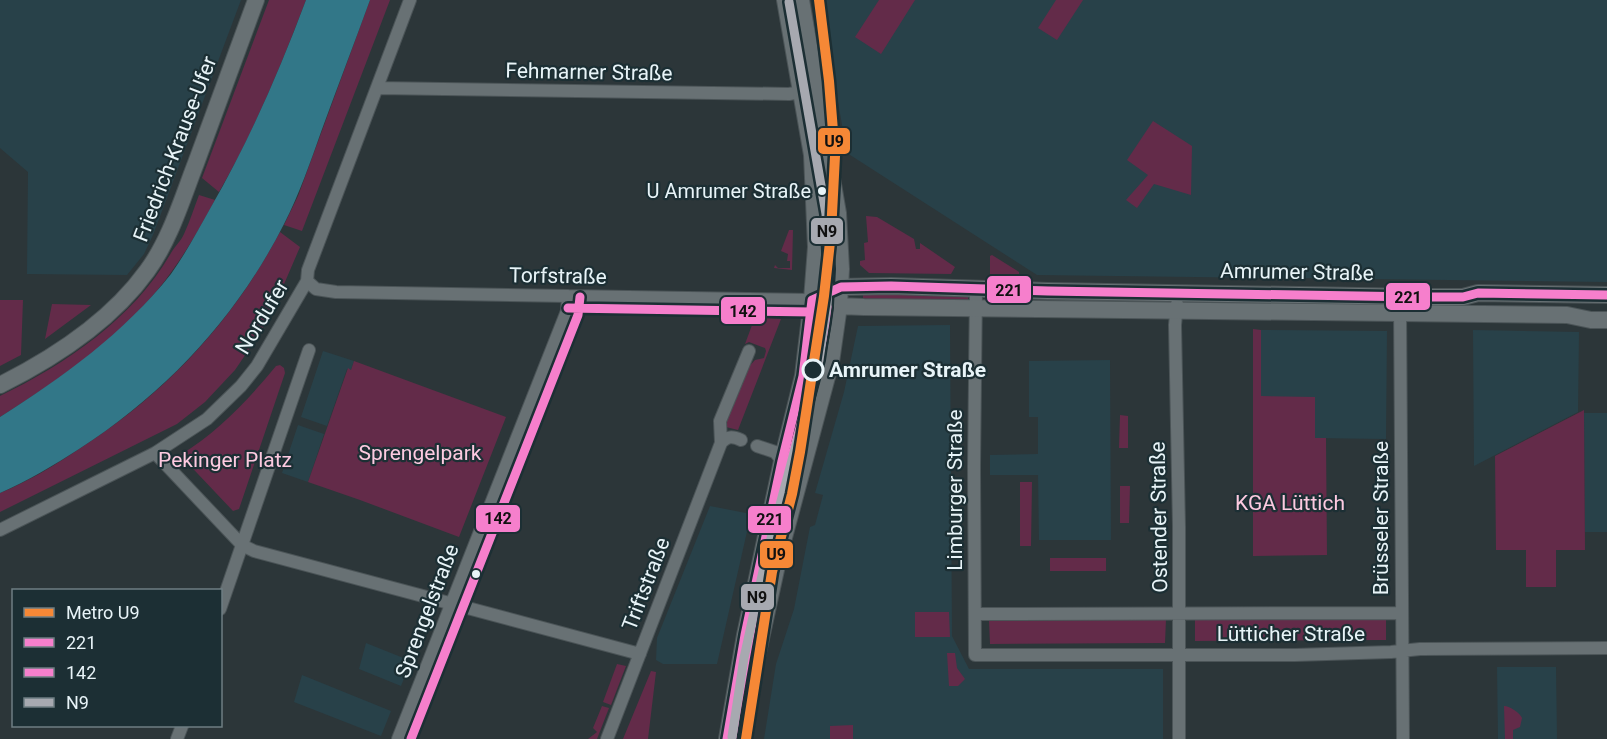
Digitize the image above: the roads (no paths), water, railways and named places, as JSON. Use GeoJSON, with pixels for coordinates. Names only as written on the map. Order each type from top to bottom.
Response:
{"type":"FeatureCollection","features":[{"type":"Feature","properties":{"kind":"main road","name":"Friedrich-Krause-Ufer"},"geometry":{"type":"LineString","coordinates":[[0,385],[31,369],[99,321],[136,285],[152,263],[164,243],[188,184],[256,0]]}},
{"type":"Feature","properties":{"kind":"main road"},"geometry":{"type":"LineString","coordinates":[[744,739],[748,660],[782,461],[803,376],[816,247],[812,155],[785,0]]}},
{"type":"Feature","properties":{"kind":"main road"},"geometry":{"type":"LineString","coordinates":[[727,739],[831,362],[841,287],[838,213],[801,0]]}},
{"type":"Feature","properties":{"kind":"main road","name":"Amrumer Straße"},"geometry":{"type":"LineString","coordinates":[[812,300],[841,287],[891,286],[1177,302]]}},
{"type":"Feature","properties":{"kind":"main road","name":"Amrumer Straße"},"geometry":{"type":"LineString","coordinates":[[1400,305],[1478,293],[1607,295]]}},
{"type":"Feature","properties":{"kind":"main road","name":"Amrumer Straße"},"geometry":{"type":"LineString","coordinates":[[812,300],[839,306],[975,309],[1177,302],[1400,305],[1567,315],[1591,320],[1607,320]]}},
{"type":"Feature","properties":{"kind":"street","name":"Nordufer"},"geometry":{"type":"LineString","coordinates":[[0,530],[155,453],[207,419],[241,386],[266,352],[307,281],[308,270],[410,0]]}},
{"type":"Feature","properties":{"kind":"street","name":"Fehmarner Straße"},"geometry":{"type":"LineString","coordinates":[[377,88],[789,94],[801,92]]}},
{"type":"Feature","properties":{"kind":"street","name":"Torfstraße"},"geometry":{"type":"LineString","coordinates":[[307,281],[312,288],[336,292],[812,300]]}},
{"type":"Feature","properties":{"kind":"street","name":"Limburger Straße"},"geometry":{"type":"LineString","coordinates":[[975,654],[976,289]]}},
{"type":"Feature","properties":{"kind":"street","name":"Sprengelstraße"},"geometry":{"type":"LineString","coordinates":[[398,739],[567,311],[568,296]]}},
{"type":"Feature","properties":{"kind":"street","name":"Ostender Straße"},"geometry":{"type":"LineString","coordinates":[[1177,302],[1179,739]]}},
{"type":"Feature","properties":{"kind":"street","name":"Brüsseler Straße"},"geometry":{"type":"LineString","coordinates":[[1400,305],[1402,739]]}},
{"type":"Feature","properties":{"kind":"street"},"geometry":{"type":"LineString","coordinates":[[222,603],[309,350]]}},
{"type":"Feature","properties":{"kind":"street","name":"Triftstraße"},"geometry":{"type":"LineString","coordinates":[[608,739],[721,443],[720,421],[749,351]]}},
{"type":"Feature","properties":{"kind":"street"},"geometry":{"type":"LineString","coordinates":[[721,443],[733,437],[741,440]]}},
{"type":"Feature","properties":{"kind":"street"},"geometry":{"type":"LineString","coordinates":[[757,446],[775,452],[782,461]]}},
{"type":"Feature","properties":{"kind":"street"},"geometry":{"type":"LineString","coordinates":[[155,453],[242,545],[254,551],[640,654]]}},
{"type":"Feature","properties":{"kind":"street","name":"Lütticher Straße"},"geometry":{"type":"LineString","coordinates":[[975,614],[1401,613]]}},
{"type":"Feature","properties":{"kind":"street","name":"Lütticher Straße"},"geometry":{"type":"LineString","coordinates":[[975,654],[1288,655],[1420,649],[1607,648]]}},
{"type":"Feature","properties":{"kind":"water"},"geometry":{"type":"Polygon","coordinates":[[[306,0],[370,0],[299,190],[265,258],[221,321],[170,378],[111,427],[70,455],[0,493],[0,417],[92,353],[133,316],[171,274],[187,250],[251,131],[306,0]]]}},
{"type":"Feature","properties":{"kind":"metro line","name":"U9"},"geometry":{"type":"LineString","coordinates":[[746,739],[772,572],[800,452],[824,296],[831,233],[835,156],[819,0]]}},
{"type":"Feature","properties":{"kind":"place","name":"U Amrumer Straße"},"geometry":{"type":"Point","coordinates":[822,191]}},
{"type":"Feature","properties":{"kind":"place","name":"Amrumer Straße"},"geometry":{"type":"Point","coordinates":[813,370]}},
{"type":"Feature","properties":{"kind":"park label","name":"Sprengelpark"},"geometry":{"type":"Point","coordinates":[420,453]}},
{"type":"Feature","properties":{"kind":"park label","name":"Pekinger Platz"},"geometry":{"type":"Point","coordinates":[225,460]}},
{"type":"Feature","properties":{"kind":"park label","name":"KGA Lüttich"},"geometry":{"type":"Point","coordinates":[1290,503]}}]}
